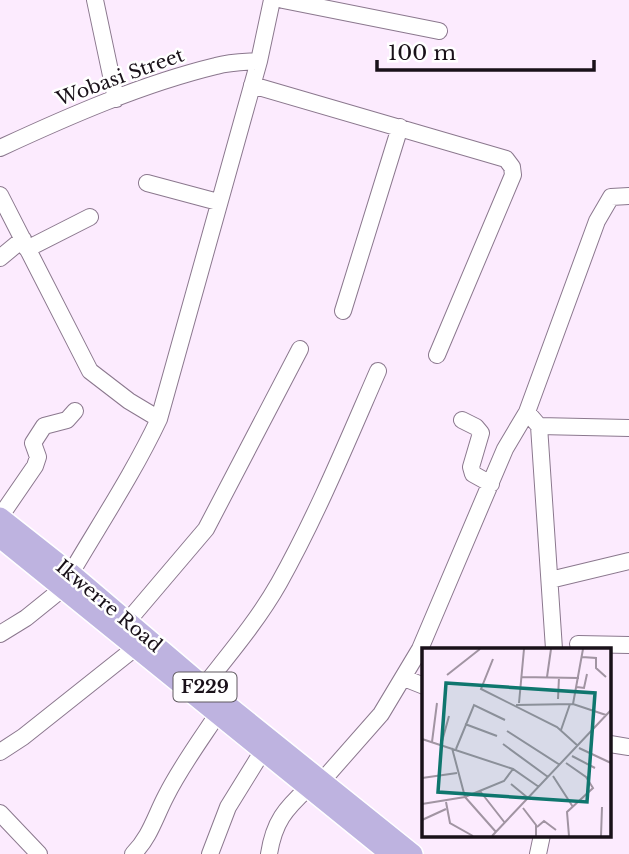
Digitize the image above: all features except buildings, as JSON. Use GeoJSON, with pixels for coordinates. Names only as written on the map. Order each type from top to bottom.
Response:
{"type":"FeatureCollection","features":[{"type":"Feature","properties":{"kind":"main road","name":"Ikwerre Road"},"geometry":{"type":"LineString","coordinates":[[0,517],[135,649],[262,752],[315,785],[413,854]]}},
{"type":"Feature","properties":{"kind":"main road","name":"Ikwerre Road"},"geometry":{"type":"LineString","coordinates":[[0,537],[127,622],[204,686],[390,854]]}},
{"type":"Feature","properties":{"kind":"street"},"geometry":{"type":"LineString","coordinates":[[95,0],[116,99]]}},
{"type":"Feature","properties":{"kind":"street"},"geometry":{"type":"LineString","coordinates":[[0,634],[26,618],[66,581],[142,454],[159,419],[259,61],[272,0]]}},
{"type":"Feature","properties":{"kind":"street"},"geometry":{"type":"LineString","coordinates":[[283,0],[439,31]]}},
{"type":"Feature","properties":{"kind":"street","name":"Wobasi Street"},"geometry":{"type":"LineString","coordinates":[[0,148],[116,99],[219,65],[259,61]]}},
{"type":"Feature","properties":{"kind":"street"},"geometry":{"type":"LineString","coordinates":[[252,85],[506,159],[512,167],[513,175],[437,355]]}},
{"type":"Feature","properties":{"kind":"street"},"geometry":{"type":"LineString","coordinates":[[343,311],[400,127]]}},
{"type":"Feature","properties":{"kind":"street"},"geometry":{"type":"LineString","coordinates":[[148,183],[218,202]]}},
{"type":"Feature","properties":{"kind":"street"},"geometry":{"type":"LineString","coordinates":[[0,195],[90,371],[129,401],[159,419]]}},
{"type":"Feature","properties":{"kind":"street"},"geometry":{"type":"LineString","coordinates":[[269,854],[274,830],[281,816],[315,785],[381,714],[420,649],[505,449],[527,412],[597,221],[611,197],[629,196]]}},
{"type":"Feature","properties":{"kind":"street"},"geometry":{"type":"LineString","coordinates":[[0,258],[25,244],[90,217]]}},
{"type":"Feature","properties":{"kind":"street"},"geometry":{"type":"LineString","coordinates":[[127,622],[206,529],[300,349]]}},
{"type":"Feature","properties":{"kind":"street"},"geometry":{"type":"LineString","coordinates":[[204,686],[249,628],[278,584],[320,502],[379,371]]}},
{"type":"Feature","properties":{"kind":"street"},"geometry":{"type":"LineString","coordinates":[[0,517],[35,466],[38,457],[33,443],[44,426],[67,420],[75,411]]}},
{"type":"Feature","properties":{"kind":"street"},"geometry":{"type":"LineString","coordinates":[[527,412],[539,426],[554,648]]}},
{"type":"Feature","properties":{"kind":"street"},"geometry":{"type":"LineString","coordinates":[[462,420],[477,427],[481,433],[471,467],[472,474],[491,484]]}},
{"type":"Feature","properties":{"kind":"street"},"geometry":{"type":"LineString","coordinates":[[539,426],[629,428]]}},
{"type":"Feature","properties":{"kind":"street"},"geometry":{"type":"LineString","coordinates":[[550,580],[629,561]]}},
{"type":"Feature","properties":{"kind":"street"},"geometry":{"type":"LineString","coordinates":[[578,645],[629,645]]}},
{"type":"Feature","properties":{"kind":"street"},"geometry":{"type":"LineString","coordinates":[[0,752],[135,649]]}},
{"type":"Feature","properties":{"kind":"street"},"geometry":{"type":"LineString","coordinates":[[404,678],[422,685]]}},
{"type":"Feature","properties":{"kind":"street"},"geometry":{"type":"LineString","coordinates":[[133,854],[146,840],[187,758],[217,715]]}},
{"type":"Feature","properties":{"kind":"street"},"geometry":{"type":"LineString","coordinates":[[210,854],[228,807],[262,752]]}},
{"type":"Feature","properties":{"kind":"street"},"geometry":{"type":"LineString","coordinates":[[0,813],[39,854]]}},
{"type":"Feature","properties":{"kind":"street"},"geometry":{"type":"LineString","coordinates":[[538,854],[542,836]]}}]}
